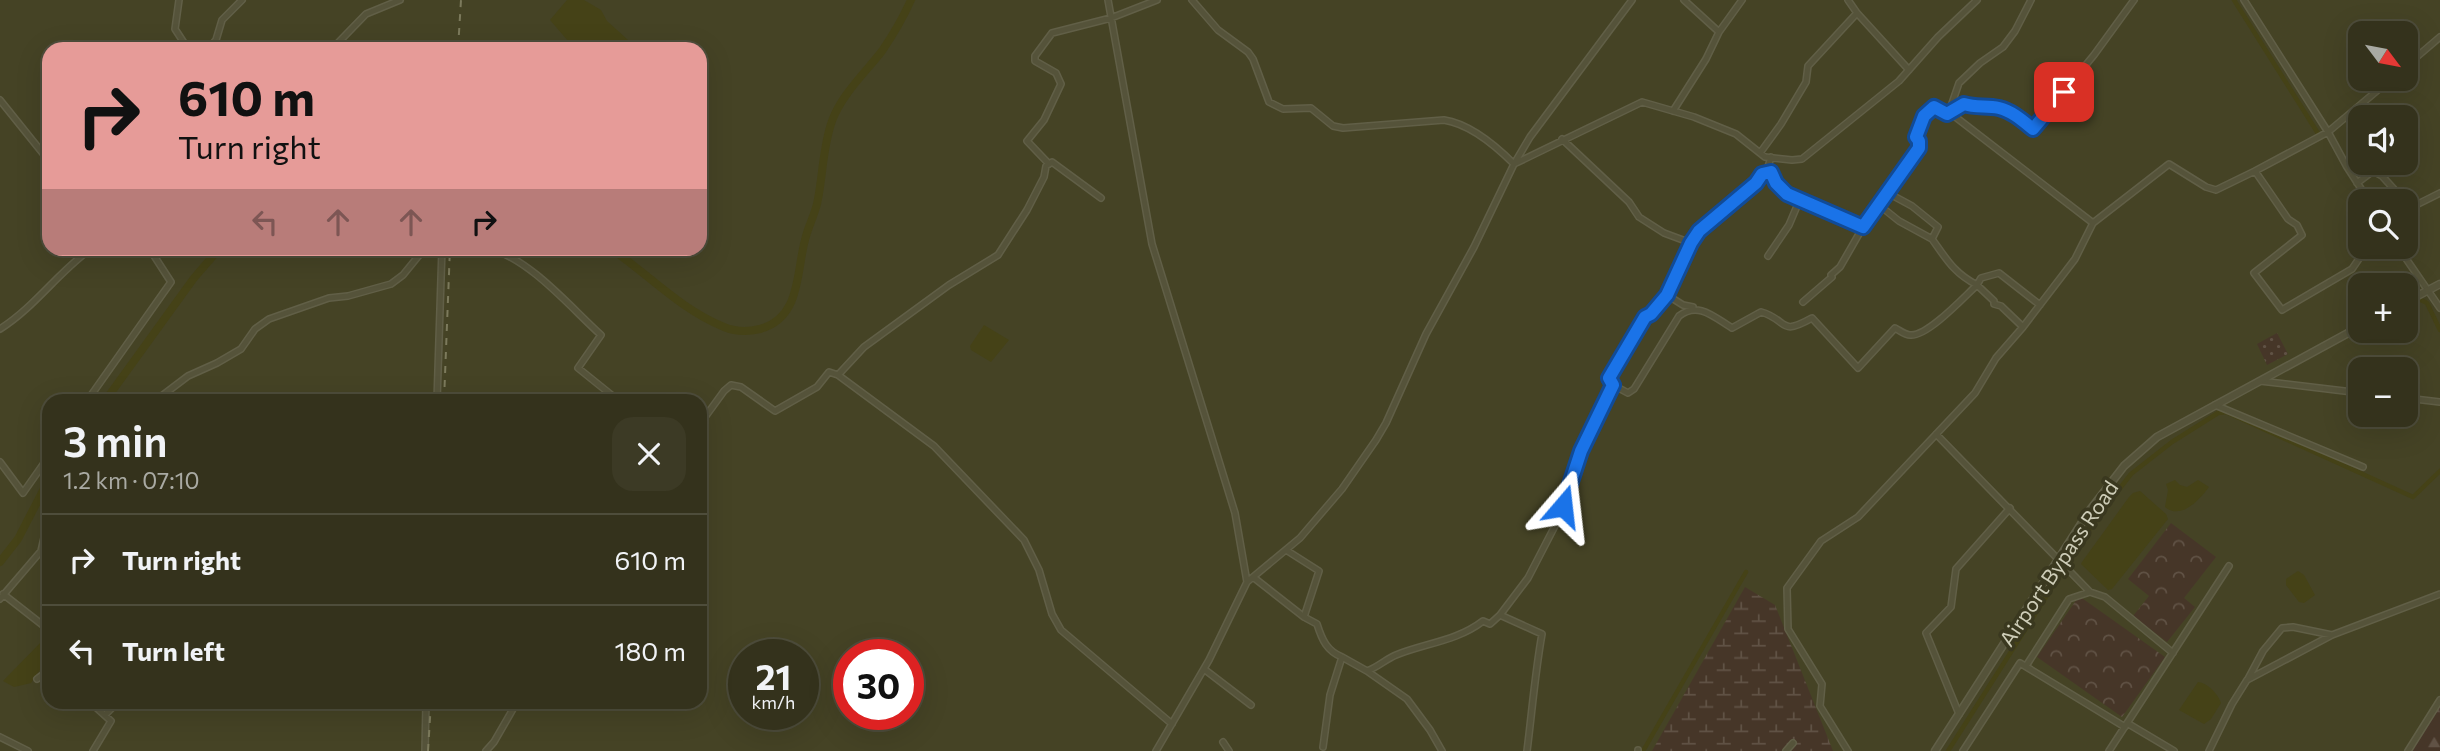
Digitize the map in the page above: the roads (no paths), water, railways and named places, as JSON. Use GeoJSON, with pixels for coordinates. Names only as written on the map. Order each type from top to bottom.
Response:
{"type":"FeatureCollection","features":[{"type":"Feature","properties":{"kind":"street"},"geometry":{"type":"LineString","coordinates":[[179,0],[175,29],[183,42]]}},
{"type":"Feature","properties":{"kind":"street"},"geometry":{"type":"LineString","coordinates":[[214,42],[222,20],[242,0]]}},
{"type":"Feature","properties":{"kind":"street"},"geometry":{"type":"LineString","coordinates":[[339,42],[366,14],[400,0]]}},
{"type":"Feature","properties":{"kind":"street"},"geometry":{"type":"LineString","coordinates":[[1108,0],[1152,244],[1235,513],[1247,582]]}},
{"type":"Feature","properties":{"kind":"street"},"geometry":{"type":"LineString","coordinates":[[1049,164],[1027,141],[1044,120],[1061,85],[1056,74],[1035,61],[1035,56],[1052,33],[1111,18],[1157,0]]}},
{"type":"Feature","properties":{"kind":"street"},"geometry":{"type":"LineString","coordinates":[[1192,0],[1219,30],[1248,52],[1258,68],[1266,97],[1276,107],[1311,108],[1333,126],[1343,128],[1444,120],[1453,122],[1488,142],[1514,164]]}},
{"type":"Feature","properties":{"kind":"street"},"geometry":{"type":"LineString","coordinates":[[1156,751],[1204,669],[1247,582],[1300,538],[1342,489],[1386,423],[1426,334],[1474,247],[1514,164],[1530,137],[1632,0]]}},
{"type":"Feature","properties":{"kind":"street"},"geometry":{"type":"LineString","coordinates":[[1684,0],[1719,32]]}},
{"type":"Feature","properties":{"kind":"street"},"geometry":{"type":"LineString","coordinates":[[1673,111],[1706,59],[1719,32],[1742,0]]}},
{"type":"Feature","properties":{"kind":"street"},"geometry":{"type":"LineString","coordinates":[[1848,0],[1909,69]]}},
{"type":"Feature","properties":{"kind":"street"},"geometry":{"type":"LineString","coordinates":[[1514,164],[1642,102],[1737,134],[1760,153],[1771,158],[1802,159],[1899,81],[1977,0]]}},
{"type":"Feature","properties":{"kind":"street"},"geometry":{"type":"LineString","coordinates":[[1950,112],[1959,83],[1980,63],[2003,47],[2015,31],[2031,0]]}},
{"type":"Feature","properties":{"kind":"street"},"geometry":{"type":"LineString","coordinates":[[1803,302],[1832,278],[1831,275],[1840,267],[1863,227],[1919,148],[1916,137],[1924,116],[1934,107],[1947,114],[1964,104],[1977,108],[1997,107],[2010,112],[2033,129],[2094,55],[2134,0]]}},
{"type":"Feature","properties":{"kind":"street"},"geometry":{"type":"LineString","coordinates":[[2244,0],[2361,189]]}},
{"type":"Feature","properties":{"kind":"street"},"geometry":{"type":"LineString","coordinates":[[1760,153],[1806,82],[1808,66],[1857,13]]}},
{"type":"Feature","properties":{"kind":"street"},"geometry":{"type":"LineString","coordinates":[[2418,56],[2440,37]]}},
{"type":"Feature","properties":{"kind":"street"},"geometry":{"type":"LineString","coordinates":[[1848,751],[1820,706],[1822,684],[1788,629],[1787,588],[1821,541],[1858,517],[1975,393],[1996,358],[2024,327],[2075,259],[2093,223],[2169,164],[2206,187],[2216,190],[2328,132],[2376,91]]}},
{"type":"Feature","properties":{"kind":"street"},"geometry":{"type":"LineString","coordinates":[[0,100],[42,153]]}},
{"type":"Feature","properties":{"kind":"street"},"geometry":{"type":"LineString","coordinates":[[1950,112],[2093,223]]}},
{"type":"Feature","properties":{"kind":"street"},"geometry":{"type":"LineString","coordinates":[[1562,139],[1629,202],[1639,217],[1664,233],[1691,243]]}},
{"type":"Feature","properties":{"kind":"street"},"geometry":{"type":"LineString","coordinates":[[1771,158],[1768,167],[1776,183],[1787,194],[1863,227]]}},
{"type":"Feature","properties":{"kind":"street"},"geometry":{"type":"LineString","coordinates":[[838,374],[864,347],[949,285],[998,256],[1027,210],[1044,177],[1046,166],[1052,162],[1101,198]]}},
{"type":"Feature","properties":{"kind":"street"},"geometry":{"type":"LineString","coordinates":[[2255,171],[2302,235],[2254,273],[2282,310],[2352,269],[2359,259]]}},
{"type":"Feature","properties":{"kind":"street"},"geometry":{"type":"LineString","coordinates":[[2357,183],[2373,171],[2395,189]]}},
{"type":"Feature","properties":{"kind":"street"},"geometry":{"type":"LineString","coordinates":[[1696,308],[1679,316],[1634,389],[1628,393],[1613,385],[1609,378],[1645,317],[1651,314],[1667,295],[1699,231],[1756,183],[1762,174],[1771,172]]}},
{"type":"Feature","properties":{"kind":"street"},"geometry":{"type":"LineString","coordinates":[[1888,192],[1912,206],[1938,227],[1932,239]]}},
{"type":"Feature","properties":{"kind":"street"},"geometry":{"type":"LineString","coordinates":[[2418,205],[2440,193]]}},
{"type":"Feature","properties":{"kind":"street"},"geometry":{"type":"LineString","coordinates":[[1768,256],[1789,225],[1800,199]]}},
{"type":"Feature","properties":{"kind":"street"},"geometry":{"type":"LineString","coordinates":[[1879,205],[1932,239],[1954,270],[1977,285],[1994,304],[2001,306],[2024,327]]}},
{"type":"Feature","properties":{"kind":"street"},"geometry":{"type":"LineString","coordinates":[[0,330],[44,294],[81,256]]}},
{"type":"Feature","properties":{"kind":"street"},"geometry":{"type":"LineString","coordinates":[[93,394],[171,282],[154,256]]}},
{"type":"Feature","properties":{"kind":"street"},"geometry":{"type":"LineString","coordinates":[[164,394],[188,376],[241,349],[255,329],[269,319],[329,298],[348,296],[391,284],[403,275],[418,256]]}},
{"type":"Feature","properties":{"kind":"street"},"geometry":{"type":"LineString","coordinates":[[437,394],[442,256]]}},
{"type":"Feature","properties":{"kind":"street"},"geometry":{"type":"LineString","coordinates":[[510,256],[601,335],[578,368],[610,394]]}},
{"type":"Feature","properties":{"kind":"street"},"geometry":{"type":"LineString","coordinates":[[2406,259],[2440,308]]}},
{"type":"Feature","properties":{"kind":"street"},"geometry":{"type":"LineString","coordinates":[[1667,295],[1732,328],[1761,312],[1785,327],[1794,328],[1812,318],[1858,368],[1895,328],[1909,335],[1934,324],[1977,285],[1981,278],[1999,273],[2040,305]]}},
{"type":"Feature","properties":{"kind":"street"},"geometry":{"type":"LineString","coordinates":[[2418,296],[2440,284]]}},
{"type":"Feature","properties":{"kind":"street","name":"Airport Bypass Road"},"geometry":{"type":"LineString","coordinates":[[1935,751],[2106,487],[2124,466],[2157,437],[2348,333]]}},
{"type":"Feature","properties":{"kind":"street"},"geometry":{"type":"LineString","coordinates":[[707,414],[731,385],[741,387],[775,411],[817,387],[829,372],[838,374],[934,446],[972,485],[1024,540],[1039,570],[1052,614],[1061,630],[1172,724]]}},
{"type":"Feature","properties":{"kind":"street"},"geometry":{"type":"LineString","coordinates":[[2258,381],[2348,391]]}},
{"type":"Feature","properties":{"kind":"street"},"geometry":{"type":"LineString","coordinates":[[1367,671],[1381,666],[1393,655],[1442,642],[1471,631],[1483,621],[1490,624],[1500,615],[1528,578],[1557,522],[1581,451],[1613,385]]}},
{"type":"Feature","properties":{"kind":"street"},"geometry":{"type":"LineString","coordinates":[[2418,399],[2440,402]]}},
{"type":"Feature","properties":{"kind":"street"},"geometry":{"type":"LineString","coordinates":[[2215,405],[2363,467]]}},
{"type":"Feature","properties":{"kind":"street"},"geometry":{"type":"LineString","coordinates":[[1936,434],[2060,558],[2090,592],[2105,597],[2173,653]]}},
{"type":"Feature","properties":{"kind":"street"},"geometry":{"type":"LineString","coordinates":[[0,462],[23,493],[42,466]]}},
{"type":"Feature","properties":{"kind":"street"},"geometry":{"type":"LineString","coordinates":[[1959,714],[1926,633],[1951,607],[1956,569],[2010,508]]}},
{"type":"Feature","properties":{"kind":"street"},"geometry":{"type":"LineString","coordinates":[[42,547],[2,596],[42,625]]}},
{"type":"Feature","properties":{"kind":"street"},"geometry":{"type":"LineString","coordinates":[[1286,550],[1319,571],[1304,617]]}},
{"type":"Feature","properties":{"kind":"street"},"geometry":{"type":"LineString","coordinates":[[2109,751],[2228,566]]}},
{"type":"Feature","properties":{"kind":"street"},"geometry":{"type":"LineString","coordinates":[[1253,577],[1317,624],[1323,642],[1333,653],[1367,671],[1407,699],[1442,751]]}},
{"type":"Feature","properties":{"kind":"street"},"geometry":{"type":"LineString","coordinates":[[2026,666],[2069,599],[2090,592]]}},
{"type":"Feature","properties":{"kind":"street"},"geometry":{"type":"LineString","coordinates":[[2247,680],[2332,635],[2440,594]]}},
{"type":"Feature","properties":{"kind":"street"},"geometry":{"type":"LineString","coordinates":[[1500,615],[1542,634],[1532,690],[1533,706],[1527,751]]}},
{"type":"Feature","properties":{"kind":"street"},"geometry":{"type":"LineString","coordinates":[[2209,751],[2263,651],[2282,628],[2332,635]]}},
{"type":"Feature","properties":{"kind":"street"},"geometry":{"type":"LineString","coordinates":[[1323,747],[1330,695],[1342,657]]}},
{"type":"Feature","properties":{"kind":"street"},"geometry":{"type":"LineString","coordinates":[[1963,751],[2020,663],[2174,751]]}},
{"type":"Feature","properties":{"kind":"street"},"geometry":{"type":"LineString","coordinates":[[1204,669],[1251,705]]}},
{"type":"Feature","properties":{"kind":"street"},"geometry":{"type":"LineString","coordinates":[[37,680],[42,676]]}},
{"type":"Feature","properties":{"kind":"street"},"geometry":{"type":"LineString","coordinates":[[2408,751],[2440,699]]}},
{"type":"Feature","properties":{"kind":"street"},"geometry":{"type":"LineString","coordinates":[[98,709],[111,722],[120,724]]}},
{"type":"Feature","properties":{"kind":"street"},"geometry":{"type":"LineString","coordinates":[[105,715],[111,709]]}},
{"type":"Feature","properties":{"kind":"street"},"geometry":{"type":"LineString","coordinates":[[425,751],[426,709]]}},
{"type":"Feature","properties":{"kind":"street"},"geometry":{"type":"LineString","coordinates":[[486,751],[513,709]]}},
{"type":"Feature","properties":{"kind":"street"},"geometry":{"type":"LineString","coordinates":[[93,751],[111,722]]}},
{"type":"Feature","properties":{"kind":"street"},"geometry":{"type":"LineString","coordinates":[[0,737],[28,751]]}},
{"type":"Feature","properties":{"kind":"street"},"geometry":{"type":"LineString","coordinates":[[1223,742],[1229,751]]}},
{"type":"Feature","properties":{"kind":"street"},"geometry":{"type":"LineString","coordinates":[[1786,751],[1793,743]]}},
{"type":"Feature","properties":{"kind":"waterway"},"geometry":{"type":"LineString","coordinates":[[621,256],[693,311],[728,329],[760,329],[783,315],[794,293],[805,240],[817,204],[829,130],[836,111],[882,51],[911,0]]}},
{"type":"Feature","properties":{"kind":"waterway"},"geometry":{"type":"LineString","coordinates":[[2234,0],[2319,135]]}},
{"type":"Feature","properties":{"kind":"waterway"},"geometry":{"type":"LineString","coordinates":[[110,394],[194,278],[213,256]]}},
{"type":"Feature","properties":{"kind":"waterway"},"geometry":{"type":"LineString","coordinates":[[2421,300],[2427,303],[2440,330]]}},
{"type":"Feature","properties":{"kind":"waterway"},"geometry":{"type":"LineString","coordinates":[[1948,751],[2093,523],[2131,474],[2172,442],[2218,413],[2226,412],[2413,497],[2440,471]]}},
{"type":"Feature","properties":{"kind":"waterway"},"geometry":{"type":"LineString","coordinates":[[0,562],[18,539],[42,493]]}},
{"type":"Feature","properties":{"kind":"waterway"},"geometry":{"type":"LineString","coordinates":[[1643,751],[1746,572]]}},
{"type":"Feature","properties":{"kind":"railway"},"geometry":{"type":"LineString","coordinates":[[458,42],[461,0]]}},
{"type":"Feature","properties":{"kind":"railway"},"geometry":{"type":"LineString","coordinates":[[444,394],[450,256]]}},
{"type":"Feature","properties":{"kind":"railway"},"geometry":{"type":"LineString","coordinates":[[428,751],[431,709]]}}]}
